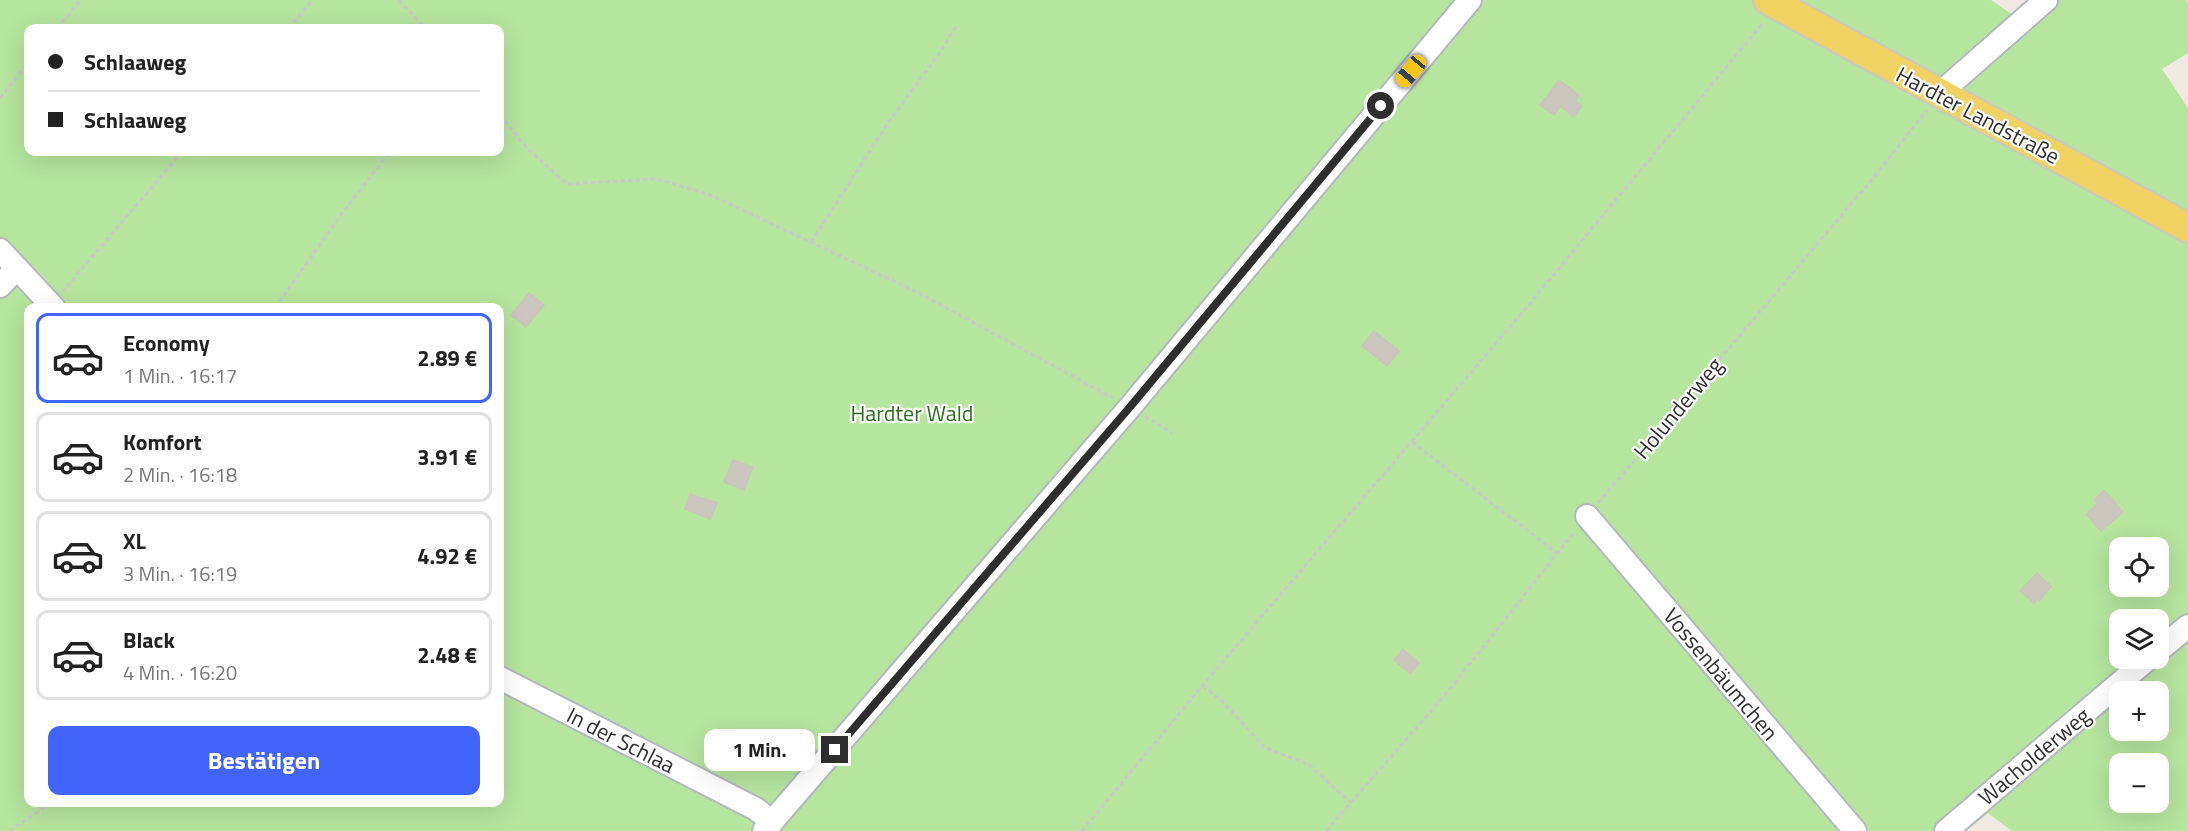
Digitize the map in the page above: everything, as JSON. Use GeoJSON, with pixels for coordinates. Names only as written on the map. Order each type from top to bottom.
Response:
{"type":"FeatureCollection","features":[{"type":"Feature","properties":{"kind":"main road","name":"Hardter Landstraße"},"geometry":{"type":"LineString","coordinates":[[1773,3],[2188,228]]}},
{"type":"Feature","properties":{"kind":"street"},"geometry":{"type":"LineString","coordinates":[[768,826],[1130,407],[1470,0]]}},
{"type":"Feature","properties":{"kind":"street"},"geometry":{"type":"LineString","coordinates":[[1940,94],[2046,0]]}},
{"type":"Feature","properties":{"kind":"street"},"geometry":{"type":"LineString","coordinates":[[0,250],[49,303]]}},
{"type":"Feature","properties":{"kind":"street"},"geometry":{"type":"LineString","coordinates":[[0,286],[17,268]]}},
{"type":"Feature","properties":{"kind":"street","name":"Vossenbäumchen"},"geometry":{"type":"LineString","coordinates":[[1587,516],[1855,831]]}},
{"type":"Feature","properties":{"kind":"street"},"geometry":{"type":"LineString","coordinates":[[2169,642],[2188,626]]}},
{"type":"Feature","properties":{"kind":"street","name":"Wacholderweg"},"geometry":{"type":"LineString","coordinates":[[1946,831],[2136,669]]}},
{"type":"Feature","properties":{"kind":"street","name":"In der Schlaa"},"geometry":{"type":"LineString","coordinates":[[504,680],[756,809],[768,826]]}},
{"type":"Feature","properties":{"kind":"path"},"geometry":{"type":"LineString","coordinates":[[60,24],[81,0]]}},
{"type":"Feature","properties":{"kind":"path"},"geometry":{"type":"LineString","coordinates":[[292,24],[313,0]]}},
{"type":"Feature","properties":{"kind":"path"},"geometry":{"type":"LineString","coordinates":[[399,0],[420,24]]}},
{"type":"Feature","properties":{"kind":"path"},"geometry":{"type":"LineString","coordinates":[[1082,831],[1202,686],[1521,314],[1773,3]]}},
{"type":"Feature","properties":{"kind":"path"},"geometry":{"type":"LineString","coordinates":[[811,242],[890,120],[941,51],[957,24]]}},
{"type":"Feature","properties":{"kind":"path"},"geometry":{"type":"LineString","coordinates":[[0,98],[24,68]]}},
{"type":"Feature","properties":{"kind":"path","name":"Holunderweg"},"geometry":{"type":"LineString","coordinates":[[1326,831],[1445,695],[1587,516],[1874,177],[1940,94]]}},
{"type":"Feature","properties":{"kind":"path"},"geometry":{"type":"LineString","coordinates":[[504,120],[528,149],[567,184],[657,179],[708,194],[915,291],[1130,407],[1172,433]]}},
{"type":"Feature","properties":{"kind":"path"},"geometry":{"type":"LineString","coordinates":[[55,303],[179,156]]}},
{"type":"Feature","properties":{"kind":"path"},"geometry":{"type":"LineString","coordinates":[[279,303],[387,156]]}},
{"type":"Feature","properties":{"kind":"path"},"geometry":{"type":"LineString","coordinates":[[1412,442],[1557,553]]}},
{"type":"Feature","properties":{"kind":"path"},"geometry":{"type":"LineString","coordinates":[[1202,686],[1228,707],[1264,747],[1309,765],[1350,802]]}},
{"type":"Feature","properties":{"kind":"path"},"geometry":{"type":"LineString","coordinates":[[10,831],[45,807]]}},
{"type":"Feature","properties":{"kind":"green space","name":"Hardter Wald"},"geometry":{"type":"Polygon","coordinates":[[[0,0],[1991,0],[2017,18],[2037,0],[2186,0],[2188,3],[2188,53],[2162,69],[2188,108],[2188,831],[2012,831],[1988,813],[1966,831],[0,831],[0,0]]]}},
{"type":"Feature","properties":{"kind":"building"},"geometry":{"type":"Polygon","coordinates":[[[1559,80],[1579,95],[1575,101],[1582,106],[1574,117],[1560,106],[1554,115],[1540,105],[1559,80]]]}},
{"type":"Feature","properties":{"kind":"building"},"geometry":{"type":"Polygon","coordinates":[[[529,293],[544,305],[526,327],[511,315],[529,293]]]}},
{"type":"Feature","properties":{"kind":"building"},"geometry":{"type":"Polygon","coordinates":[[[1374,331],[1399,351],[1387,366],[1362,346],[1374,331]]]}},
{"type":"Feature","properties":{"kind":"building"},"geometry":{"type":"Polygon","coordinates":[[[733,460],[753,467],[744,490],[724,482],[733,460]]]}},
{"type":"Feature","properties":{"kind":"building"},"geometry":{"type":"Polygon","coordinates":[[[2104,490],[2123,512],[2101,531],[2086,514],[2098,504],[2094,500],[2104,490]]]}},
{"type":"Feature","properties":{"kind":"building"},"geometry":{"type":"Polygon","coordinates":[[[690,494],[717,503],[710,519],[685,509],[690,494]]]}},
{"type":"Feature","properties":{"kind":"building"},"geometry":{"type":"Polygon","coordinates":[[[2037,573],[2051,586],[2039,601],[2038,599],[2034,603],[2020,591],[2037,573]]]}},
{"type":"Feature","properties":{"kind":"building"},"geometry":{"type":"Polygon","coordinates":[[[1403,649],[1419,663],[1410,674],[1394,660],[1403,649]]]}},
{"type":"Feature","properties":{"kind":"route"},"geometry":{"type":"LineString","coordinates":[[835,750],[1130,407],[1381,106]]}}]}
